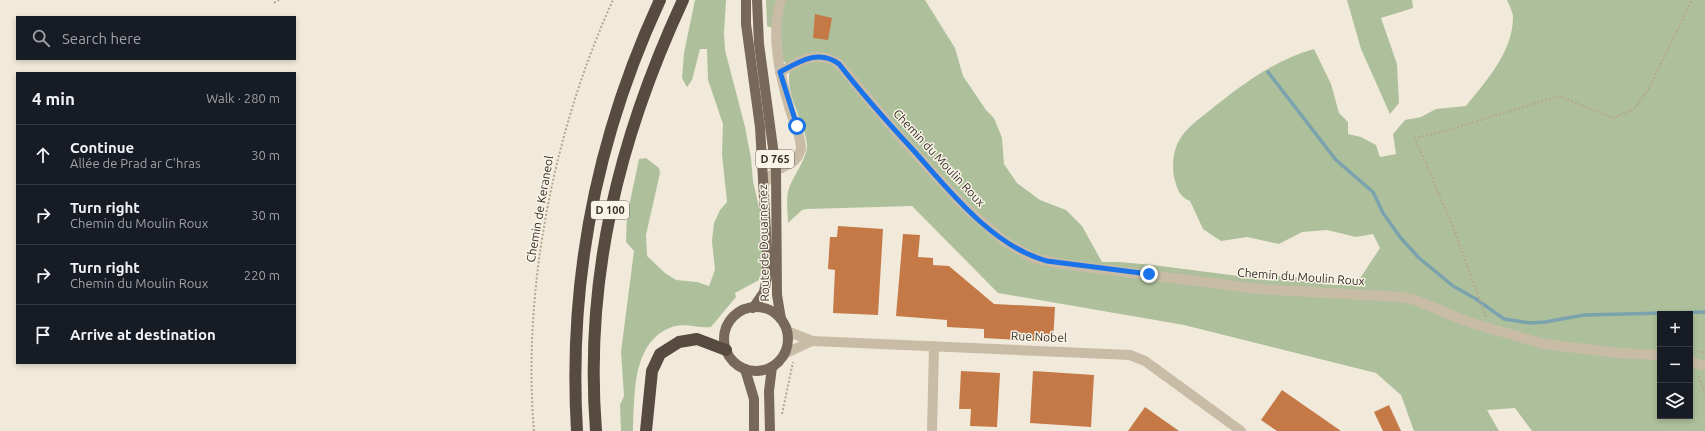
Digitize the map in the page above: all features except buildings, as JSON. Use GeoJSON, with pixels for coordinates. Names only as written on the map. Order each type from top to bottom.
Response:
{"type":"FeatureCollection","features":[{"type":"Feature","properties":{"kind":"highway","name":"D 100"},"geometry":{"type":"LineString","coordinates":[[577,431],[576,332],[588,220],[604,151],[617,106],[628,73],[660,0]]}},
{"type":"Feature","properties":{"kind":"highway","name":"D 100"},"geometry":{"type":"LineString","coordinates":[[596,431],[593,384],[596,301],[612,200],[630,134],[646,86],[683,0]]}},
{"type":"Feature","properties":{"kind":"highway"},"geometry":{"type":"LineString","coordinates":[[646,431],[651,377],[655,361],[660,354],[679,342],[697,339],[726,350]]}},
{"type":"Feature","properties":{"kind":"main road","name":"Route de Douarnenez"},"geometry":{"type":"LineString","coordinates":[[746,0],[746,24],[760,127],[767,249],[767,277],[764,292],[753,308]]}},
{"type":"Feature","properties":{"kind":"main road","name":"Route de Douarnenez"},"geometry":{"type":"LineString","coordinates":[[757,0],[759,44],[776,170],[777,295],[781,319]]}},
{"type":"Feature","properties":{"kind":"main road"},"geometry":{"type":"LineString","coordinates":[[753,308],[768,310],[781,319],[787,331],[788,339],[784,354],[772,367],[754,371],[745,369],[734,361],[726,350],[726,331],[730,322],[740,312],[753,308]]}},
{"type":"Feature","properties":{"kind":"main road"},"geometry":{"type":"LineString","coordinates":[[770,431],[769,391],[772,367]]}},
{"type":"Feature","properties":{"kind":"main road"},"geometry":{"type":"LineString","coordinates":[[745,369],[754,399],[754,431]]}},
{"type":"Feature","properties":{"kind":"street"},"geometry":{"type":"LineString","coordinates":[[763,185],[776,170],[790,164],[798,156],[801,149],[798,131],[780,72],[777,36],[781,0]]}},
{"type":"Feature","properties":{"kind":"street","name":"Chemin du Moulin Roux"},"geometry":{"type":"LineString","coordinates":[[780,72],[806,58],[816,56],[832,59],[839,64],[902,139],[964,206],[1004,241],[1034,258],[1062,264],[1259,289],[1400,297],[1415,300],[1471,323],[1544,344],[1618,353],[1657,355]]}},
{"type":"Feature","properties":{"kind":"street","name":"Rue Nobel"},"geometry":{"type":"LineString","coordinates":[[787,331],[812,340],[1130,354],[1145,361],[1241,431]]}},
{"type":"Feature","properties":{"kind":"street","name":"Rue Nobel"},"geometry":{"type":"LineString","coordinates":[[784,354],[812,340]]}},
{"type":"Feature","properties":{"kind":"street"},"geometry":{"type":"LineString","coordinates":[[932,431],[934,346]]}},
{"type":"Feature","properties":{"kind":"street"},"geometry":{"type":"LineString","coordinates":[[1693,362],[1705,366]]}},
{"type":"Feature","properties":{"kind":"path"},"geometry":{"type":"LineString","coordinates":[[274,3],[279,0]]}},
{"type":"Feature","properties":{"kind":"path","name":"Chemin de Keraneol"},"geometry":{"type":"LineString","coordinates":[[534,431],[532,400],[533,332],[540,260],[552,185],[567,122],[596,39],[613,0]]}},
{"type":"Feature","properties":{"kind":"path"},"geometry":{"type":"LineString","coordinates":[[1491,329],[1468,271],[1453,227],[1415,138],[1445,131],[1559,96],[1613,118],[1634,109],[1650,88],[1692,0]]}},
{"type":"Feature","properties":{"kind":"path"},"geometry":{"type":"LineString","coordinates":[[781,419],[792,362],[795,359]]}},
{"type":"Feature","properties":{"kind":"path"},"geometry":{"type":"LineString","coordinates":[[1693,364],[1705,394]]}},
{"type":"Feature","properties":{"kind":"green space"},"geometry":{"type":"Polygon","coordinates":[[[695,0],[726,0],[724,33],[725,50],[745,127],[751,158],[753,181],[760,212],[763,268],[759,280],[735,293],[736,297],[711,327],[682,325],[672,327],[659,334],[649,345],[642,357],[635,387],[633,431],[621,431],[620,405],[624,396],[621,352],[634,251],[626,242],[627,216],[639,159],[646,158],[659,168],[660,173],[646,235],[647,256],[665,273],[676,280],[697,282],[709,286],[715,270],[712,241],[714,223],[720,210],[727,202],[722,154],[723,124],[708,80],[707,49],[700,49],[692,80],[687,87],[682,78],[684,53],[695,0]]]}},
{"type":"Feature","properties":{"kind":"green space"},"geometry":{"type":"Polygon","coordinates":[[[766,0],[925,0],[955,48],[963,76],[986,110],[994,118],[1002,138],[1004,164],[1017,183],[1040,200],[1066,210],[1082,226],[1102,262],[1153,265],[1246,277],[1283,276],[1320,280],[1333,285],[1357,283],[1380,248],[1373,234],[1356,237],[1327,230],[1302,232],[1279,244],[1247,237],[1221,241],[1203,229],[1190,201],[1183,197],[1179,192],[1174,177],[1173,168],[1174,153],[1178,143],[1193,124],[1233,92],[1271,67],[1314,49],[1331,84],[1339,113],[1348,122],[1348,134],[1361,137],[1376,145],[1380,157],[1396,154],[1393,134],[1405,120],[1421,117],[1436,109],[1466,106],[1490,76],[1503,54],[1512,30],[1513,15],[1507,0],[1705,0],[1705,431],[1532,431],[1515,408],[1487,410],[1499,431],[1414,431],[1401,395],[1376,373],[1184,325],[998,293],[912,206],[807,209],[802,210],[788,223],[788,192],[805,156],[807,144],[792,97],[789,78],[790,69],[783,60],[780,31],[767,26],[766,0]]]}},
{"type":"Feature","properties":{"kind":"green space"},"geometry":{"type":"Polygon","coordinates":[[[1347,0],[1412,0],[1413,8],[1381,18],[1397,64],[1399,103],[1390,114],[1361,49],[1347,0]]]}},
{"type":"Feature","properties":{"kind":"waterway"},"geometry":{"type":"LineString","coordinates":[[1268,72],[1336,160],[1373,192],[1383,213],[1400,237],[1418,257],[1453,286],[1476,299],[1504,319],[1530,323],[1545,322],[1584,315],[1705,312]]}},
{"type":"Feature","properties":{"kind":"route"},"geometry":{"type":"LineString","coordinates":[[797,126],[791,113],[780,72],[806,58],[816,56],[832,59],[839,64],[902,139],[964,206],[1004,241],[1034,258],[1047,261],[1149,274]]}}]}
